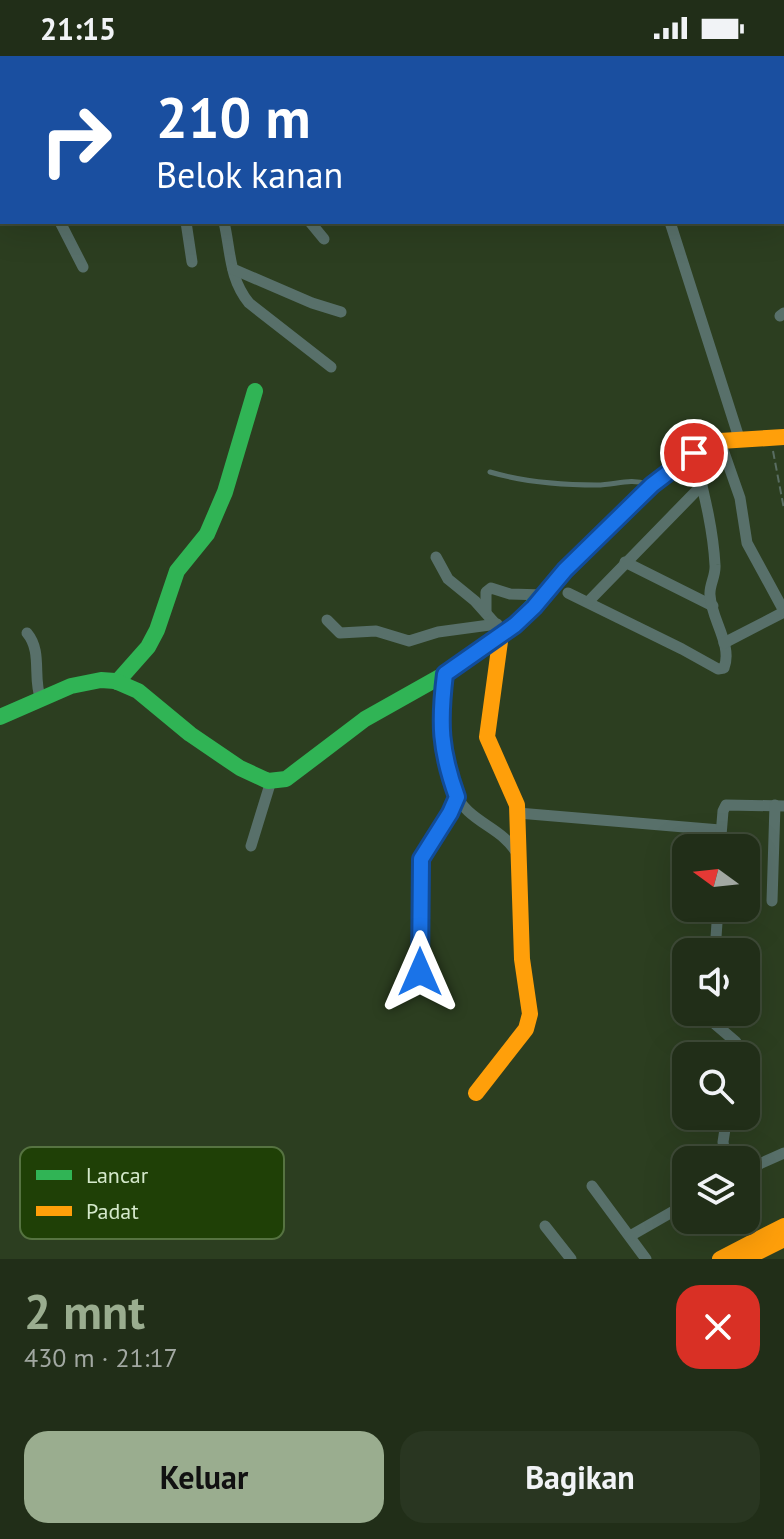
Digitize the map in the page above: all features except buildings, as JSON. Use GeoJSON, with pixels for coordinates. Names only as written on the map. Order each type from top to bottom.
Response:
{"type":"FeatureCollection","features":[{"type":"Feature","properties":{"kind":"street"},"geometry":{"type":"LineString","coordinates":[[61,224],[83,267]]}},
{"type":"Feature","properties":{"kind":"street"},"geometry":{"type":"LineString","coordinates":[[186,224],[192,262]]}},
{"type":"Feature","properties":{"kind":"street"},"geometry":{"type":"LineString","coordinates":[[224,224],[233,278],[249,303],[331,367]]}},
{"type":"Feature","properties":{"kind":"street"},"geometry":{"type":"LineString","coordinates":[[312,224],[324,239]]}},
{"type":"Feature","properties":{"kind":"street"},"geometry":{"type":"LineString","coordinates":[[671,224],[740,441]]}},
{"type":"Feature","properties":{"kind":"street"},"geometry":{"type":"LineString","coordinates":[[233,269],[341,312]]}},
{"type":"Feature","properties":{"kind":"street"},"geometry":{"type":"LineString","coordinates":[[117,682],[148,647],[177,571],[207,534],[225,492],[255,391]]}},
{"type":"Feature","properties":{"kind":"street"},"geometry":{"type":"LineString","coordinates":[[327,620],[340,633],[376,631],[409,641],[438,632],[500,630],[515,625],[565,570],[652,485],[701,448],[720,441],[777,438]]}},
{"type":"Feature","properties":{"kind":"street"},"geometry":{"type":"LineString","coordinates":[[720,441],[740,498],[747,543],[784,612],[724,643]]}},
{"type":"Feature","properties":{"kind":"street"},"geometry":{"type":"LineString","coordinates":[[568,593],[718,669],[724,668],[724,643],[710,596],[715,575],[712,531],[694,453]]}},
{"type":"Feature","properties":{"kind":"street"},"geometry":{"type":"LineString","coordinates":[[588,602],[702,485]]}},
{"type":"Feature","properties":{"kind":"street"},"geometry":{"type":"LineString","coordinates":[[436,557],[448,579],[486,611],[500,630],[487,737],[518,813],[522,959],[530,1014],[526,1029],[476,1093]]}},
{"type":"Feature","properties":{"kind":"street"},"geometry":{"type":"LineString","coordinates":[[625,562],[713,606]]}},
{"type":"Feature","properties":{"kind":"street"},"geometry":{"type":"LineString","coordinates":[[486,611],[486,592],[491,588],[510,594],[544,595]]}},
{"type":"Feature","properties":{"kind":"street"},"geometry":{"type":"LineString","coordinates":[[0,717],[85,683],[117,682],[142,693],[206,744],[258,777],[271,781],[286,779],[365,719],[445,674],[500,630]]}},
{"type":"Feature","properties":{"kind":"street"},"geometry":{"type":"LineString","coordinates":[[27,633],[36,648],[35,678],[41,700]]}},
{"type":"Feature","properties":{"kind":"street"},"geometry":{"type":"LineString","coordinates":[[445,674],[440,729],[444,756],[457,797],[465,808],[512,844],[519,856]]}},
{"type":"Feature","properties":{"kind":"street"},"geometry":{"type":"LineString","coordinates":[[251,846],[271,781]]}},
{"type":"Feature","properties":{"kind":"street"},"geometry":{"type":"LineString","coordinates":[[420,972],[421,859],[457,797]]}},
{"type":"Feature","properties":{"kind":"street"},"geometry":{"type":"LineString","coordinates":[[720,834],[724,807],[728,804],[779,805],[772,901]]}},
{"type":"Feature","properties":{"kind":"street"},"geometry":{"type":"LineString","coordinates":[[518,813],[720,830]]}},
{"type":"Feature","properties":{"kind":"street"},"geometry":{"type":"LineString","coordinates":[[717,1026],[736,1042]]}},
{"type":"Feature","properties":{"kind":"street"},"geometry":{"type":"LineString","coordinates":[[760,1164],[784,1153]]}},
{"type":"Feature","properties":{"kind":"street"},"geometry":{"type":"LineString","coordinates":[[592,1186],[646,1259]]}},
{"type":"Feature","properties":{"kind":"street"},"geometry":{"type":"LineString","coordinates":[[630,1236],[672,1212]]}},
{"type":"Feature","properties":{"kind":"street"},"geometry":{"type":"LineString","coordinates":[[545,1226],[571,1259]]}},
{"type":"Feature","properties":{"kind":"street"},"geometry":{"type":"LineString","coordinates":[[720,1259],[784,1226]]}},
{"type":"Feature","properties":{"kind":"street"},"geometry":{"type":"LineString","coordinates":[[744,1259],[784,1239]]}},
{"type":"Feature","properties":{"kind":"lane"},"geometry":{"type":"LineString","coordinates":[[490,472],[530,482],[595,485],[637,480],[652,485]]}},
{"type":"Feature","properties":{"kind":"path"},"geometry":{"type":"LineString","coordinates":[[777,438],[784,509]]}},
{"type":"Feature","properties":{"kind":"traffic: fast"},"geometry":{"type":"LineString","coordinates":[[117,682],[148,647],[177,571],[207,534],[225,492],[255,391]]}},
{"type":"Feature","properties":{"kind":"traffic: fast"},"geometry":{"type":"LineString","coordinates":[[0,717],[71,686],[101,680],[115,681],[138,691],[190,734],[240,768],[268,781],[286,779],[365,719],[445,674],[515,625],[565,570],[650,487]]}},
{"type":"Feature","properties":{"kind":"traffic: slow"},"geometry":{"type":"LineString","coordinates":[[650,487],[701,448],[720,441],[784,437]]}},
{"type":"Feature","properties":{"kind":"traffic: slow"},"geometry":{"type":"LineString","coordinates":[[476,1093],[526,1029],[530,1014],[522,959],[517,805],[487,737],[501,634]]}},
{"type":"Feature","properties":{"kind":"traffic: slow"},"geometry":{"type":"LineString","coordinates":[[720,1259],[784,1226]]}},
{"type":"Feature","properties":{"kind":"traffic: slow"},"geometry":{"type":"LineString","coordinates":[[744,1259],[784,1239]]}},
{"type":"Feature","properties":{"kind":"route"},"geometry":{"type":"LineString","coordinates":[[420,972],[419,868],[423,851],[450,813],[457,797],[444,756],[440,729],[445,674],[515,625],[565,570],[652,485],[694,453]]}}]}
